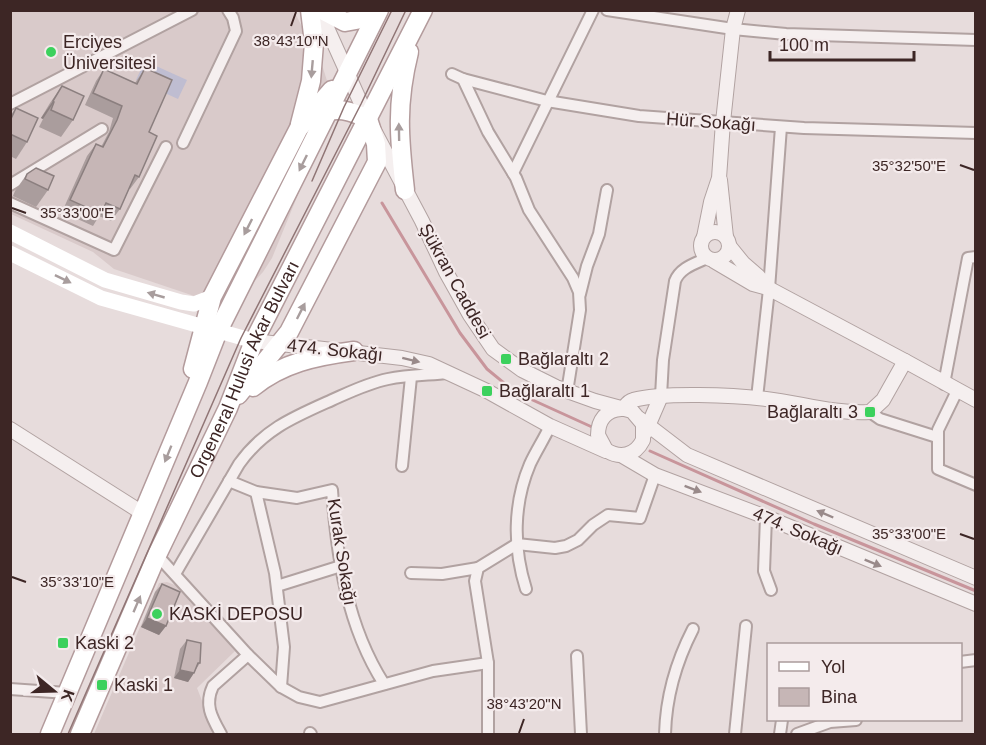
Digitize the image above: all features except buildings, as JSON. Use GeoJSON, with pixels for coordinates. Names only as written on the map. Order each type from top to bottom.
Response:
{"type":"FeatureCollection","features":[{"type":"Feature","properties":{"kind":"main road"},"geometry":{"type":"LineString","coordinates":[[210,329],[212,297],[299,128],[311,81],[314,43],[310,10]]}},
{"type":"Feature","properties":{"kind":"main road"},"geometry":{"type":"LineString","coordinates":[[320,10],[345,22],[356,20],[367,10]]}},
{"type":"Feature","properties":{"kind":"main road","name":"Orgeneral Hulusi Akar Bulvarı"},"geometry":{"type":"LineString","coordinates":[[50,735],[83,652],[178,432],[210,329],[328,111],[379,10]]}},
{"type":"Feature","properties":{"kind":"main road","name":"Orgeneral Hulusi Akar Bulvarı"},"geometry":{"type":"LineString","coordinates":[[80,735],[158,555],[228,408],[254,341],[423,10]]}},
{"type":"Feature","properties":{"kind":"main road"},"geometry":{"type":"LineString","coordinates":[[405,190],[399,135],[400,98],[414,28]]}},
{"type":"Feature","properties":{"kind":"main road"},"geometry":{"type":"LineString","coordinates":[[299,128],[347,73]]}},
{"type":"Feature","properties":{"kind":"main road"},"geometry":{"type":"LineString","coordinates":[[228,408],[290,332],[377,162],[376,144],[368,119],[353,112],[328,111]]}},
{"type":"Feature","properties":{"kind":"main road"},"geometry":{"type":"LineString","coordinates":[[10,232],[105,280],[194,304],[212,297]]}},
{"type":"Feature","properties":{"kind":"main road"},"geometry":{"type":"LineString","coordinates":[[10,253],[101,298],[254,341]]}},
{"type":"Feature","properties":{"kind":"main road"},"geometry":{"type":"LineString","coordinates":[[228,408],[262,379],[287,365],[318,356],[354,351]]}},
{"type":"Feature","properties":{"kind":"street"},"geometry":{"type":"LineString","coordinates":[[10,104],[192,10]]}},
{"type":"Feature","properties":{"kind":"street"},"geometry":{"type":"LineString","coordinates":[[183,142],[236,31],[235,22],[228,10]]}},
{"type":"Feature","properties":{"kind":"street","name":"Şükran Caddesi"},"geometry":{"type":"LineString","coordinates":[[320,10],[368,119],[458,294],[493,349],[522,370],[567,392],[622,409]]}},
{"type":"Feature","properties":{"kind":"street"},"geometry":{"type":"LineString","coordinates":[[513,173],[593,10]]}},
{"type":"Feature","properties":{"kind":"street"},"geometry":{"type":"LineString","coordinates":[[607,10],[733,29],[847,38],[975,40]]}},
{"type":"Feature","properties":{"kind":"street"},"geometry":{"type":"LineString","coordinates":[[738,10],[733,29],[719,178],[701,247],[711,259],[753,284],[769,288],[975,400]]}},
{"type":"Feature","properties":{"kind":"street","name":"Hür Sokağı"},"geometry":{"type":"LineString","coordinates":[[452,74],[463,80],[547,102],[639,116],[781,127],[975,134]]}},
{"type":"Feature","properties":{"kind":"street"},"geometry":{"type":"LineString","coordinates":[[463,80],[488,132],[513,173],[529,210],[573,278],[579,295],[580,310],[567,392]]}},
{"type":"Feature","properties":{"kind":"street"},"geometry":{"type":"LineString","coordinates":[[757,398],[769,288],[781,127]]}},
{"type":"Feature","properties":{"kind":"street"},"geometry":{"type":"LineString","coordinates":[[10,185],[102,129]]}},
{"type":"Feature","properties":{"kind":"street"},"geometry":{"type":"LineString","coordinates":[[10,202],[114,250],[166,147]]}},
{"type":"Feature","properties":{"kind":"street"},"geometry":{"type":"LineString","coordinates":[[644,426],[632,411],[622,409],[610,411],[599,424],[599,440],[616,454],[632,453],[637,449],[644,426],[661,396],[663,360],[678,273],[711,259],[724,258],[728,242],[719,178]]}},
{"type":"Feature","properties":{"kind":"street"},"geometry":{"type":"LineString","coordinates":[[579,295],[599,234],[607,190]]}},
{"type":"Feature","properties":{"kind":"street"},"geometry":{"type":"LineString","coordinates":[[704,237],[720,232],[743,263],[769,288]]}},
{"type":"Feature","properties":{"kind":"street"},"geometry":{"type":"LineString","coordinates":[[975,257],[968,258],[950,388],[937,437],[938,469],[975,485]]}},
{"type":"Feature","properties":{"kind":"street","name":"474. Sokağı"},"geometry":{"type":"LineString","coordinates":[[254,341],[354,351],[429,364],[487,391],[550,426],[616,454],[655,475],[766,517],[975,604]]}},
{"type":"Feature","properties":{"kind":"street"},"geometry":{"type":"LineString","coordinates":[[870,412],[883,400],[905,361]]}},
{"type":"Feature","properties":{"kind":"street"},"geometry":{"type":"LineString","coordinates":[[175,574],[229,481],[252,447],[279,425],[365,385],[389,378],[448,373]]}},
{"type":"Feature","properties":{"kind":"street"},"geometry":{"type":"LineString","coordinates":[[402,466],[411,377]]}},
{"type":"Feature","properties":{"kind":"street"},"geometry":{"type":"LineString","coordinates":[[622,409],[632,400],[661,396],[757,398],[827,411],[870,412],[880,419],[937,437]]}},
{"type":"Feature","properties":{"kind":"street"},"geometry":{"type":"LineString","coordinates":[[526,590],[519,565],[518,510],[524,481],[550,426]]}},
{"type":"Feature","properties":{"kind":"street","name":"474. Sokağı"},"geometry":{"type":"LineString","coordinates":[[644,426],[687,455],[975,578]]}},
{"type":"Feature","properties":{"kind":"street"},"geometry":{"type":"LineString","coordinates":[[10,429],[144,514]]}},
{"type":"Feature","properties":{"kind":"street"},"geometry":{"type":"LineString","coordinates":[[411,573],[442,574],[478,568],[517,544],[561,548],[578,540],[593,525],[608,515],[640,518],[655,475]]}},
{"type":"Feature","properties":{"kind":"street"},"geometry":{"type":"LineString","coordinates":[[229,481],[256,492],[277,586],[284,647],[281,687]]}},
{"type":"Feature","properties":{"kind":"street","name":"Kurak Sokağı"},"geometry":{"type":"LineString","coordinates":[[256,492],[297,498],[332,490],[341,566],[355,624],[384,684]]}},
{"type":"Feature","properties":{"kind":"street"},"geometry":{"type":"LineString","coordinates":[[766,517],[764,571],[771,590]]}},
{"type":"Feature","properties":{"kind":"street"},"geometry":{"type":"LineString","coordinates":[[158,555],[248,655],[281,687],[299,698],[320,702],[433,671],[488,663]]}},
{"type":"Feature","properties":{"kind":"street"},"geometry":{"type":"LineString","coordinates":[[277,586],[341,566]]}},
{"type":"Feature","properties":{"kind":"street"},"geometry":{"type":"LineString","coordinates":[[478,568],[475,581],[488,663],[488,735]]}},
{"type":"Feature","properties":{"kind":"street"},"geometry":{"type":"LineString","coordinates":[[735,735],[746,626]]}},
{"type":"Feature","properties":{"kind":"street"},"geometry":{"type":"LineString","coordinates":[[664,735],[674,676],[693,629]]}},
{"type":"Feature","properties":{"kind":"street"},"geometry":{"type":"LineString","coordinates":[[221,735],[209,709],[210,691],[248,655]]}},
{"type":"Feature","properties":{"kind":"street"},"geometry":{"type":"LineString","coordinates":[[578,656],[581,735]]}},
{"type":"Feature","properties":{"kind":"street"},"geometry":{"type":"LineString","coordinates":[[10,689],[68,693]]}},
{"type":"Feature","properties":{"kind":"street"},"geometry":{"type":"LineString","coordinates":[[797,735],[830,722],[843,721]]}},
{"type":"Feature","properties":{"kind":"shaded area"},"geometry":{"type":"Polygon","coordinates":[[[11,11],[294,11],[323,68],[328,84],[327,124],[272,258],[251,285],[215,303],[114,269],[93,252],[11,214],[11,11]]]}},
{"type":"Feature","properties":{"kind":"shaded area"},"geometry":{"type":"Polygon","coordinates":[[[145,61],[187,80],[178,99],[136,80],[145,61]]]}},
{"type":"Feature","properties":{"kind":"shaded area"},"geometry":{"type":"Polygon","coordinates":[[[167,582],[175,585],[235,651],[197,688],[215,734],[94,734],[159,583],[167,582]]]}},
{"type":"Feature","properties":{"kind":"waterway"},"geometry":{"type":"LineString","coordinates":[[382,203],[460,333],[487,369],[515,392],[592,427]]}},
{"type":"Feature","properties":{"kind":"waterway"},"geometry":{"type":"LineString","coordinates":[[650,451],[814,524],[976,591]]}},
{"type":"Feature","properties":{"kind":"tram line"},"geometry":{"type":"LineString","coordinates":[[312,181],[344,107],[392,10]]}},
{"type":"Feature","properties":{"kind":"tram line"},"geometry":{"type":"LineString","coordinates":[[68,734],[241,338],[361,104],[406,10]]}},
{"type":"Feature","properties":{"kind":"place","name":"Erciyes Üniversitesi"},"geometry":{"type":"Point","coordinates":[51,52]}},
{"type":"Feature","properties":{"kind":"place","name":"Bağlaraltı 2"},"geometry":{"type":"Point","coordinates":[506,359]}},
{"type":"Feature","properties":{"kind":"place","name":"Bağlaraltı 1"},"geometry":{"type":"Point","coordinates":[487,391]}},
{"type":"Feature","properties":{"kind":"place","name":"Bağlaraltı 3"},"geometry":{"type":"Point","coordinates":[870,412]}},
{"type":"Feature","properties":{"kind":"place","name":"KASKİ DEPOSU"},"geometry":{"type":"Point","coordinates":[157,614]}},
{"type":"Feature","properties":{"kind":"place","name":"Kaski 2"},"geometry":{"type":"Point","coordinates":[63,643]}},
{"type":"Feature","properties":{"kind":"place","name":"Kaski 1"},"geometry":{"type":"Point","coordinates":[102,685]}}]}
